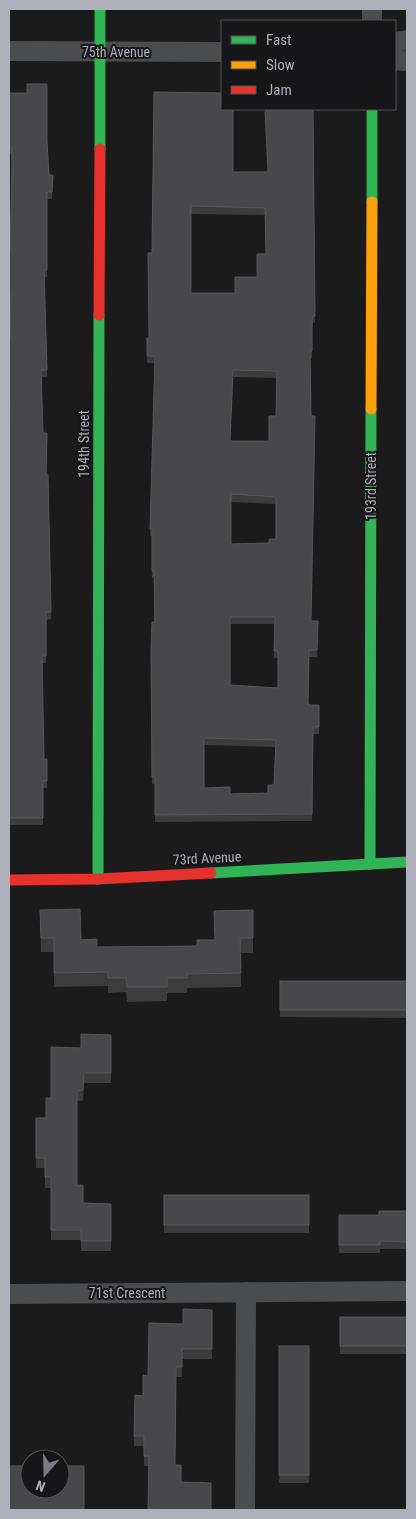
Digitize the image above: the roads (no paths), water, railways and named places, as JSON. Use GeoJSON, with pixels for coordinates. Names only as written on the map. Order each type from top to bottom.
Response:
{"type":"FeatureCollection","features":[{"type":"Feature","properties":{"kind":"street","name":"194th Street"},"geometry":{"type":"LineString","coordinates":[[98,879],[100,9]]}},
{"type":"Feature","properties":{"kind":"street","name":"75th Avenue"},"geometry":{"type":"LineString","coordinates":[[9,51],[221,52]]}},
{"type":"Feature","properties":{"kind":"street","name":"193rd Street"},"geometry":{"type":"LineString","coordinates":[[370,864],[372,110]]}},
{"type":"Feature","properties":{"kind":"street","name":"73rd Avenue"},"geometry":{"type":"LineString","coordinates":[[9,880],[98,879],[407,862]]}},
{"type":"Feature","properties":{"kind":"street","name":"71st Crescent"},"geometry":{"type":"LineString","coordinates":[[9,1294],[407,1291]]}},
{"type":"Feature","properties":{"kind":"street"},"geometry":{"type":"LineString","coordinates":[[245,1510],[246,1292]]}}]}
